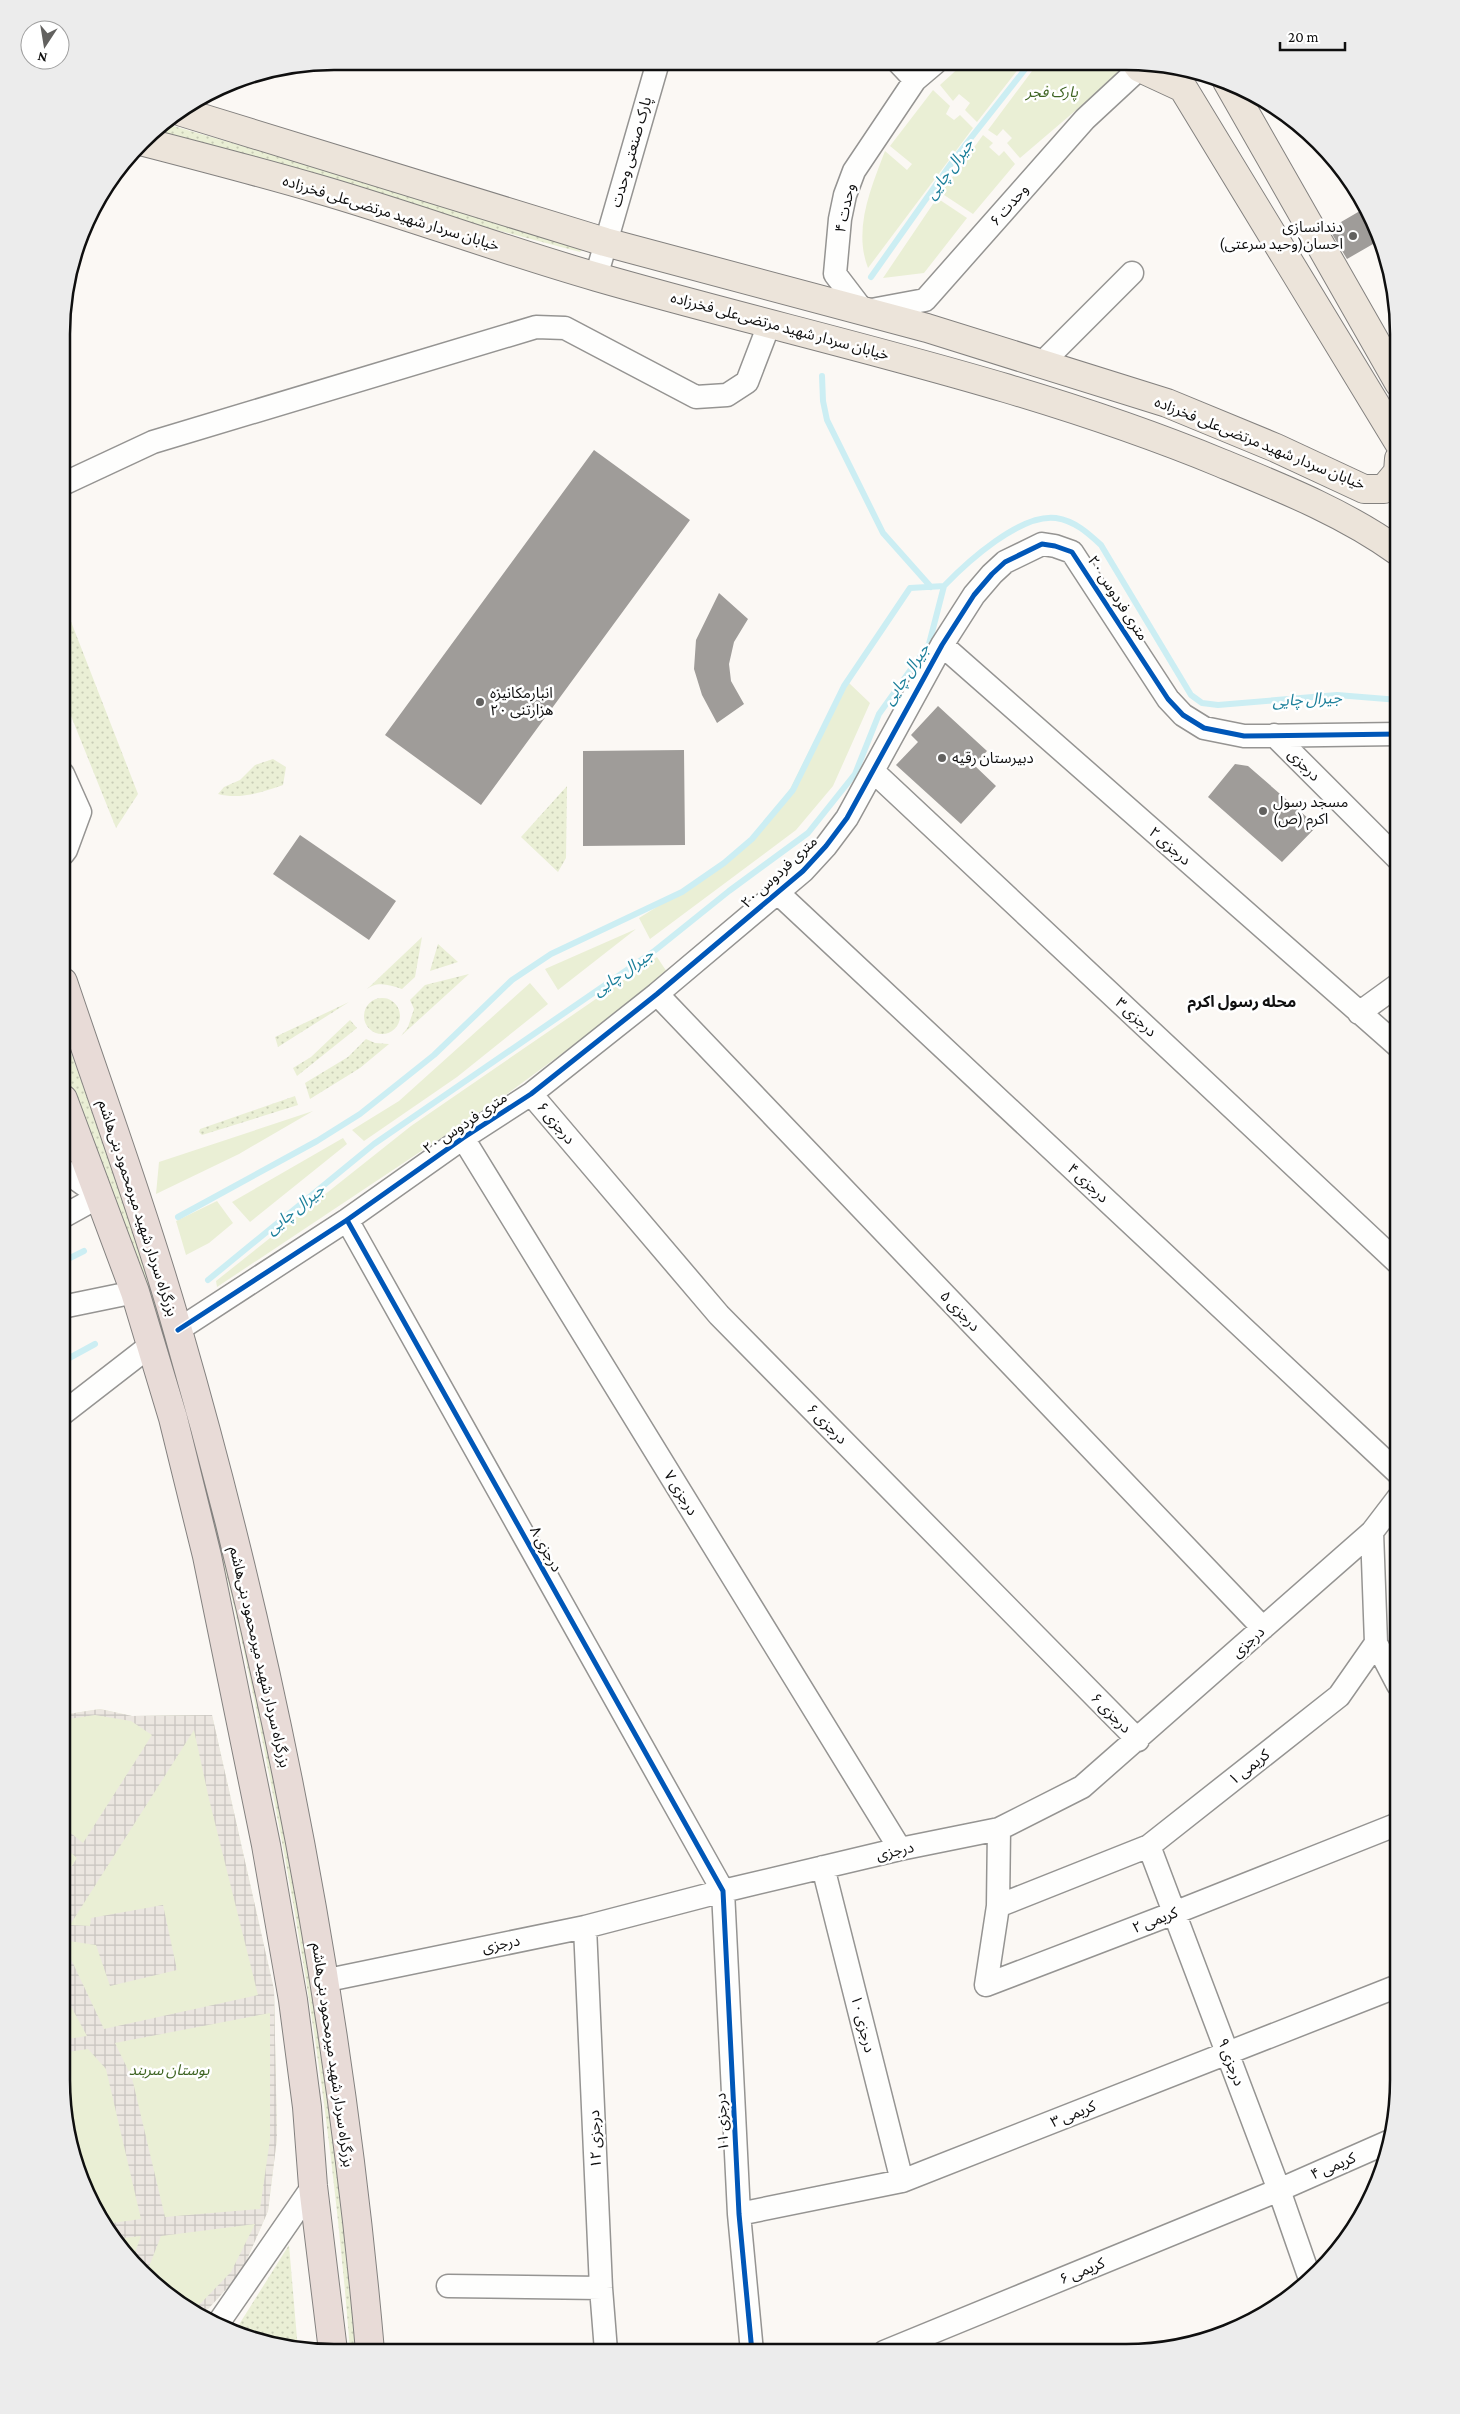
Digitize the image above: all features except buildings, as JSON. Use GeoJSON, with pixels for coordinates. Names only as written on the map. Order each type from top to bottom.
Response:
{"type":"FeatureCollection","features":[{"type":"Feature","properties":{"kind":"highway","name":"بزرگراه سردار شهید میرمحمود بنی‌هاشم"},"geometry":{"type":"LineString","coordinates":[[70,1003],[178,1330],[255,1623],[301,1844],[324,1981],[345,2127],[369,2344]]}},
{"type":"Feature","properties":{"kind":"highway","name":"بزرگراه سردار شهید میرمحمود بنی‌هاشم"},"geometry":{"type":"LineString","coordinates":[[70,1119],[100,1196],[151,1345],[173,1418],[207,1556],[266,1845],[293,2000],[307,2107],[313,2186],[332,2344]]}},
{"type":"Feature","properties":{"kind":"main road"},"geometry":{"type":"LineString","coordinates":[[1161,72],[1175,76],[1390,428]]}},
{"type":"Feature","properties":{"kind":"main road"},"geometry":{"type":"LineString","coordinates":[[1234,93],[1390,367]]}},
{"type":"Feature","properties":{"kind":"main road","name":"خیابان سردار شهید مرتضی‌علی فخرزاده"},"geometry":{"type":"LineString","coordinates":[[188,114],[605,242],[927,328],[1167,403],[1276,448],[1364,489],[1384,489],[1390,482]]}},
{"type":"Feature","properties":{"kind":"main road","name":"خیابان سردار شهید مرتضی‌علی فخرزاده"},"geometry":{"type":"LineString","coordinates":[[151,144],[318,189],[596,277],[770,322],[1053,403],[1177,444],[1291,491],[1372,533],[1390,546]]}},
{"type":"Feature","properties":{"kind":"street","name":"پارک صنعتی وحدت"},"geometry":{"type":"LineString","coordinates":[[596,277],[656,70]]}},
{"type":"Feature","properties":{"kind":"street"},"geometry":{"type":"LineString","coordinates":[[906,70],[915,80]]}},
{"type":"Feature","properties":{"kind":"street","name":"وحدت ۴"},"geometry":{"type":"LineString","coordinates":[[864,312],[835,274],[840,220],[845,194],[854,171],[915,80],[927,70]]}},
{"type":"Feature","properties":{"kind":"street","name":"وحدت ۶"},"geometry":{"type":"LineString","coordinates":[[864,312],[925,300],[1085,119],[1134,70]]}},
{"type":"Feature","properties":{"kind":"street"},"geometry":{"type":"LineString","coordinates":[[1041,364],[1132,273]]}},
{"type":"Feature","properties":{"kind":"street"},"geometry":{"type":"LineString","coordinates":[[853,345],[864,312]]}},
{"type":"Feature","properties":{"kind":"street"},"geometry":{"type":"LineString","coordinates":[[70,481],[153,442],[536,327],[565,328],[696,397],[727,395],[748,382],[770,322]]}},
{"type":"Feature","properties":{"kind":"street","name":"۲۰ متری فردوس"},"geometry":{"type":"LineString","coordinates":[[178,1330],[347,1220],[463,1138],[531,1094],[657,994],[803,871],[826,846],[847,818],[874,772],[942,645],[974,595],[1005,562],[1042,544],[1072,552],[1083,566],[1168,699],[1183,715],[1204,728],[1244,736],[1390,734]]}},
{"type":"Feature","properties":{"kind":"street","name":"درجزی ۲"},"geometry":{"type":"LineString","coordinates":[[942,645],[1390,1040]]}},
{"type":"Feature","properties":{"kind":"street","name":"درجزی"},"geometry":{"type":"LineString","coordinates":[[1274,735],[1390,851]]}},
{"type":"Feature","properties":{"kind":"street","name":"درجزی ۳"},"geometry":{"type":"LineString","coordinates":[[874,772],[1390,1256]]}},
{"type":"Feature","properties":{"kind":"street"},"geometry":{"type":"LineString","coordinates":[[70,790],[80,812],[70,839]]}},
{"type":"Feature","properties":{"kind":"street","name":"درجزی ۴"},"geometry":{"type":"LineString","coordinates":[[778,893],[1390,1466]]}},
{"type":"Feature","properties":{"kind":"street"},"geometry":{"type":"LineString","coordinates":[[1359,1013],[1390,990]]}},
{"type":"Feature","properties":{"kind":"street","name":"درجزی ۵"},"geometry":{"type":"LineString","coordinates":[[657,994],[1263,1628]]}},
{"type":"Feature","properties":{"kind":"street","name":"درجزی ۶"},"geometry":{"type":"LineString","coordinates":[[531,1094],[719,1315],[1138,1740]]}},
{"type":"Feature","properties":{"kind":"street","name":"درجزی ۷"},"geometry":{"type":"LineString","coordinates":[[463,1138],[900,1849]]}},
{"type":"Feature","properties":{"kind":"street"},"geometry":{"type":"LineString","coordinates":[[70,1175],[100,1196],[70,1213]]}},
{"type":"Feature","properties":{"kind":"street","name":"درجزی ۸"},"geometry":{"type":"LineString","coordinates":[[347,1220],[723,1891]]}},
{"type":"Feature","properties":{"kind":"street"},"geometry":{"type":"LineString","coordinates":[[70,1305],[134,1292]]}},
{"type":"Feature","properties":{"kind":"street"},"geometry":{"type":"LineString","coordinates":[[70,1408],[151,1345]]}},
{"type":"Feature","properties":{"kind":"street","name":"درجزی"},"geometry":{"type":"LineString","coordinates":[[324,1981],[585,1927],[823,1867],[999,1829],[1082,1788],[1372,1532],[1390,1508]]}},
{"type":"Feature","properties":{"kind":"street"},"geometry":{"type":"LineString","coordinates":[[1372,1532],[1376,1643],[1390,1670]]}},
{"type":"Feature","properties":{"kind":"street","name":"کریمی ۱"},"geometry":{"type":"LineString","coordinates":[[998,1906],[1149,1846],[1339,1696],[1376,1643]]}},
{"type":"Feature","properties":{"kind":"street","name":"کریمی ۲"},"geometry":{"type":"LineString","coordinates":[[998,1906],[986,1985],[1390,1827]]}},
{"type":"Feature","properties":{"kind":"street"},"geometry":{"type":"LineString","coordinates":[[998,1906],[999,1829]]}},
{"type":"Feature","properties":{"kind":"street","name":"درجزی ۹"},"geometry":{"type":"LineString","coordinates":[[1149,1846],[1279,2190],[1307,2272]]}},
{"type":"Feature","properties":{"kind":"street","name":"درجزی ۱۰"},"geometry":{"type":"LineString","coordinates":[[823,1867],[902,2181]]}},
{"type":"Feature","properties":{"kind":"street","name":"درجزی ۱۱"},"geometry":{"type":"LineString","coordinates":[[723,1891],[740,2214],[751,2344]]}},
{"type":"Feature","properties":{"kind":"street","name":"درجزی ۱۲"},"geometry":{"type":"LineString","coordinates":[[585,1927],[601,2288],[605,2344]]}},
{"type":"Feature","properties":{"kind":"street","name":"کریمی ۳"},"geometry":{"type":"LineString","coordinates":[[740,2214],[902,2181],[1390,1989]]}},
{"type":"Feature","properties":{"kind":"street","name":"کریمی ۴"},"geometry":{"type":"LineString","coordinates":[[1279,2190],[1382,2145]]}},
{"type":"Feature","properties":{"kind":"street"},"geometry":{"type":"LineString","coordinates":[[221,2319],[313,2186]]}},
{"type":"Feature","properties":{"kind":"street","name":"کریمی ۶"},"geometry":{"type":"LineString","coordinates":[[904,2344],[1279,2190]]}},
{"type":"Feature","properties":{"kind":"street"},"geometry":{"type":"LineString","coordinates":[[448,2286],[601,2288]]}},
{"type":"Feature","properties":{"kind":"green space"},"geometry":{"type":"Polygon","coordinates":[[[956,70],[1018,70],[977,122],[965,110],[970,103],[959,94],[953,101],[940,85],[956,70]]]}},
{"type":"Feature","properties":{"kind":"green space","name":"پارک فجر"},"geometry":{"type":"Polygon","coordinates":[[[1033,70],[1123,70],[1020,158],[1007,143],[1012,138],[1003,129],[997,136],[988,130],[1033,70]]]}},
{"type":"Feature","properties":{"kind":"green space"},"geometry":{"type":"Polygon","coordinates":[[[933,90],[950,106],[946,114],[954,120],[960,115],[973,128],[868,268],[862,238],[866,209],[874,179],[885,151],[907,170],[912,164],[890,146],[933,90]]]}},
{"type":"Feature","properties":{"kind":"green space"},"geometry":{"type":"Polygon","coordinates":[[[172,126],[578,244],[582,250],[580,252],[462,221],[163,133],[172,126]]]}},
{"type":"Feature","properties":{"kind":"green space"},"geometry":{"type":"Polygon","coordinates":[[[983,135],[993,143],[989,147],[999,156],[1004,151],[1015,164],[973,214],[941,193],[983,135]]]}},
{"type":"Feature","properties":{"kind":"green space"},"geometry":{"type":"Polygon","coordinates":[[[937,198],[967,218],[924,273],[883,278],[937,198]]]}},
{"type":"Feature","properties":{"kind":"green space"},"geometry":{"type":"Polygon","coordinates":[[[70,619],[138,794],[116,828],[70,713],[70,619]]]}},
{"type":"Feature","properties":{"kind":"green space"},"geometry":{"type":"Polygon","coordinates":[[[849,683],[870,703],[833,786],[796,830],[650,939],[639,918],[724,865],[770,821],[790,789],[831,708],[849,683]]]}},
{"type":"Feature","properties":{"kind":"green space"},"geometry":{"type":"Polygon","coordinates":[[[273,759],[286,767],[283,785],[243,796],[218,794],[224,787],[240,780],[255,765],[273,759]]]}},
{"type":"Feature","properties":{"kind":"green space"},"geometry":{"type":"Polygon","coordinates":[[[567,786],[566,858],[558,872],[521,837],[567,786]]]}},
{"type":"Feature","properties":{"kind":"green space"},"geometry":{"type":"Polygon","coordinates":[[[636,929],[558,990],[545,969],[636,929]]]}},
{"type":"Feature","properties":{"kind":"green space"},"geometry":{"type":"Polygon","coordinates":[[[422,937],[415,977],[402,989],[378,984],[365,991],[422,937]]]}},
{"type":"Feature","properties":{"kind":"green space"},"geometry":{"type":"Polygon","coordinates":[[[438,944],[458,962],[430,971],[438,944]]]}},
{"type":"Feature","properties":{"kind":"green space"},"geometry":{"type":"Polygon","coordinates":[[[657,957],[669,975],[507,1094],[217,1287],[216,1281],[411,1126],[657,957]]]}},
{"type":"Feature","properties":{"kind":"green space"},"geometry":{"type":"Polygon","coordinates":[[[469,974],[401,1036],[408,1027],[414,1009],[410,1000],[425,985],[469,974]]]}},
{"type":"Feature","properties":{"kind":"green space"},"geometry":{"type":"Polygon","coordinates":[[[530,983],[548,1004],[457,1077],[364,1141],[352,1130],[399,1101],[530,983]]]}},
{"type":"Feature","properties":{"kind":"green space"},"geometry":{"type":"Polygon","coordinates":[[[382,998],[389,999],[395,1003],[399,1009],[399,1023],[395,1029],[389,1033],[382,1034],[375,1033],[369,1029],[365,1023],[364,1016],[365,1009],[369,1003],[375,999],[382,998]]]}},
{"type":"Feature","properties":{"kind":"green space"},"geometry":{"type":"Polygon","coordinates":[[[349,1002],[278,1047],[275,1037],[349,1002]]]}},
{"type":"Feature","properties":{"kind":"green space"},"geometry":{"type":"Polygon","coordinates":[[[350,1020],[357,1028],[297,1076],[293,1068],[311,1057],[350,1020]]]}},
{"type":"Feature","properties":{"kind":"green space"},"geometry":{"type":"Polygon","coordinates":[[[366,1039],[375,1043],[389,1044],[360,1068],[310,1099],[305,1083],[348,1057],[366,1039]]]}},
{"type":"Feature","properties":{"kind":"green space"},"geometry":{"type":"Polygon","coordinates":[[[70,1050],[112,1166],[193,1410],[299,1870],[359,2344],[349,2344],[337,2214],[320,2077],[300,1941],[256,1707],[235,1609],[202,1484],[165,1363],[70,1085],[70,1050]]]}},
{"type":"Feature","properties":{"kind":"green space"},"geometry":{"type":"Polygon","coordinates":[[[295,1096],[298,1105],[202,1135],[199,1132],[200,1129],[295,1096]]]}},
{"type":"Feature","properties":{"kind":"green space"},"geometry":{"type":"Polygon","coordinates":[[[313,1111],[239,1154],[156,1194],[159,1162],[313,1111]]]}},
{"type":"Feature","properties":{"kind":"green space"},"geometry":{"type":"Polygon","coordinates":[[[343,1138],[347,1144],[250,1222],[232,1202],[343,1138]]]}},
{"type":"Feature","properties":{"kind":"green space"},"geometry":{"type":"Polygon","coordinates":[[[217,1201],[233,1223],[209,1243],[186,1255],[176,1221],[217,1201]]]}},
{"type":"Feature","properties":{"kind":"green space","name":"بوستان سربند"},"geometry":{"type":"Polygon","coordinates":[[[100,1709],[132,1716],[212,1715],[274,1990],[277,2138],[268,2211],[241,2273],[205,2311],[187,2300],[147,2267],[114,2227],[90,2181],[75,2132],[70,2080],[70,1714],[100,1709]]]}},
{"type":"Feature","properties":{"kind":"green space"},"geometry":{"type":"Polygon","coordinates":[[[289,2245],[297,2342],[266,2335],[238,2326],[289,2245]]]}},
{"type":"Feature","properties":{"kind":"shaded area"},"geometry":{"type":"Polygon","coordinates":[[[100,1709],[132,1716],[212,1715],[274,1990],[277,2138],[268,2211],[241,2273],[205,2311],[196,2306],[231,2272],[255,2224],[161,2236],[148,2268],[135,2253],[141,2236],[123,2238],[114,2227],[112,2223],[141,2219],[106,2069],[88,2049],[70,2052],[70,2039],[87,2036],[70,2005],[70,1957],[104,2029],[258,1995],[209,1799],[194,1730],[70,1925],[70,1869],[77,1858],[70,1852],[70,1832],[83,1843],[152,1735],[131,1721],[95,1715],[70,1719],[70,1714],[100,1709]],[[270,2013],[115,2043],[132,2078],[165,2217],[260,2209],[270,2139],[270,2013]]]}},
{"type":"Feature","properties":{"kind":"shaded area"},"geometry":{"type":"Polygon","coordinates":[[[163,1905],[177,1970],[110,1986],[96,1945],[70,1941],[70,1925],[90,1926],[91,1918],[163,1905]]]}},
{"type":"Feature","properties":{"kind":"waterway","name":"جیرال چایی"},"geometry":{"type":"LineString","coordinates":[[871,277],[955,158],[1024,70]]}},
{"type":"Feature","properties":{"kind":"waterway","name":"جیرال چایی"},"geometry":{"type":"LineString","coordinates":[[822,376],[823,401],[827,420],[883,533],[931,587]]}},
{"type":"Feature","properties":{"kind":"waterway","name":"جیرال چایی"},"geometry":{"type":"LineString","coordinates":[[178,1217],[317,1141],[360,1114],[434,1055],[512,980],[551,954],[682,892],[724,863],[752,839],[793,790],[844,686],[910,588],[944,586],[980,553],[1011,531],[1027,523],[1042,519],[1056,518],[1063,520],[1081,528],[1101,545],[1191,695],[1202,703],[1218,705],[1337,695],[1390,699]]}},
{"type":"Feature","properties":{"kind":"waterway","name":"جیرال چایی"},"geometry":{"type":"LineString","coordinates":[[208,1280],[374,1144],[653,952],[729,891],[808,833],[855,774],[879,714],[929,644],[944,586]]}},
{"type":"Feature","properties":{"kind":"waterway","name":"جیرال چایی"},"geometry":{"type":"LineString","coordinates":[[70,1258],[84,1251]]}},
{"type":"Feature","properties":{"kind":"waterway","name":"جیرال چایی"},"geometry":{"type":"LineString","coordinates":[[70,1358],[95,1344]]}},
{"type":"Feature","properties":{"kind":"cycle path"},"geometry":{"type":"LineString","coordinates":[[178,1330],[347,1220],[463,1138],[531,1094],[657,994],[803,871],[826,846],[847,818],[942,645],[974,595],[1005,562],[1042,544],[1072,552],[1168,699],[1183,715],[1204,728],[1244,736],[1390,734]]}},
{"type":"Feature","properties":{"kind":"cycle path"},"geometry":{"type":"LineString","coordinates":[[347,1220],[723,1891],[739,2214],[751,2344]]}},
{"type":"Feature","properties":{"kind":"place","name":"دندانسازی احسان(وحید سرعتی)"},"geometry":{"type":"Point","coordinates":[1353,236]}},
{"type":"Feature","properties":{"kind":"place","name":"انبارمکانیزه ۲۰ هزارتنی"},"geometry":{"type":"Point","coordinates":[480,702]}},
{"type":"Feature","properties":{"kind":"place","name":"دبیرستان رقیه"},"geometry":{"type":"Point","coordinates":[942,758]}},
{"type":"Feature","properties":{"kind":"place","name":"مسجد رسول اکرم (ص)"},"geometry":{"type":"Point","coordinates":[1263,811]}},
{"type":"Feature","properties":{"kind":"district","name":"محله رسول اکرم"},"geometry":{"type":"Point","coordinates":[1242,1001]}}]}
